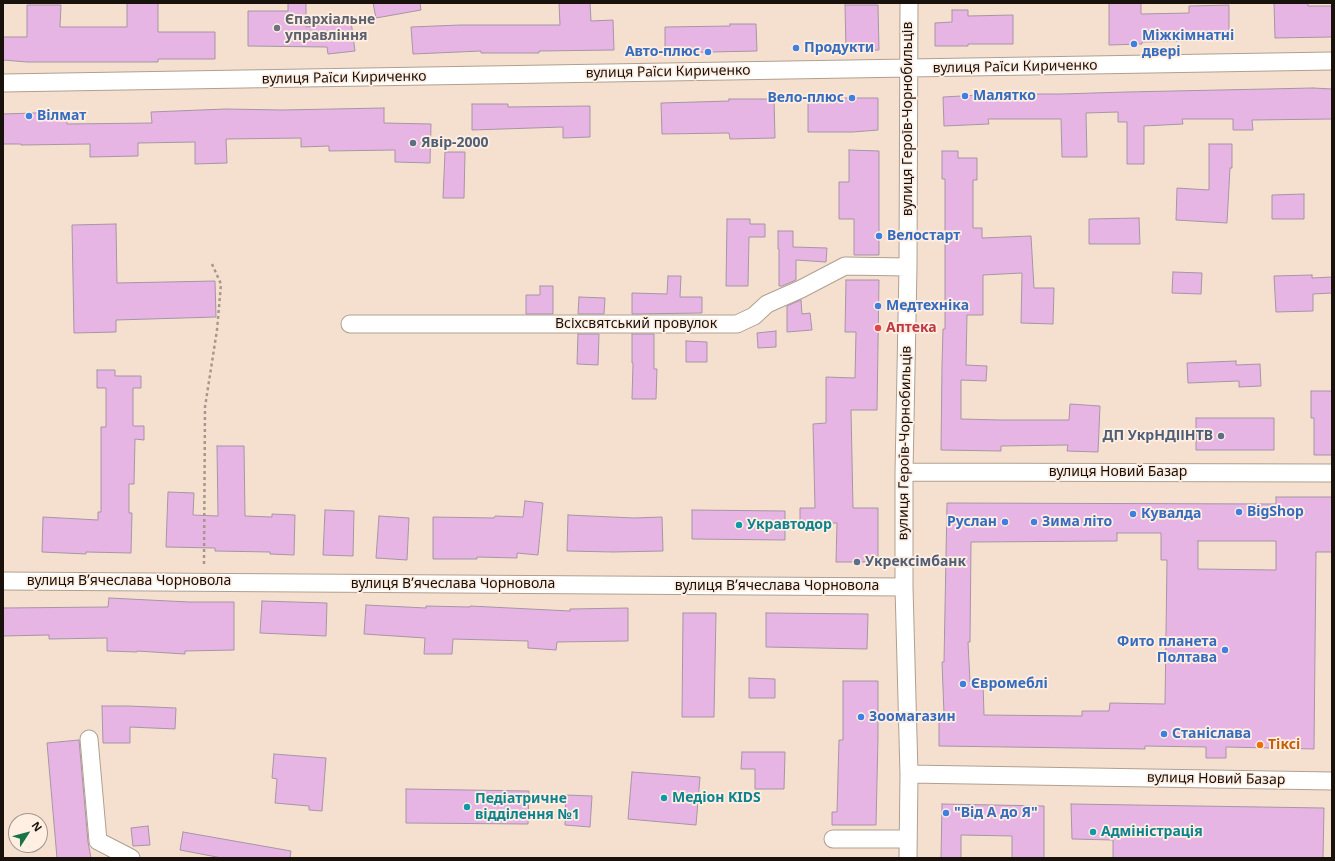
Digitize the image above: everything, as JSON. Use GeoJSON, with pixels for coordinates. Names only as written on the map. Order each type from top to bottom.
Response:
{"type":"FeatureCollection","features":[{"type":"Feature","properties":{"kind":"street","name":"вулиця Героїв-Чорнобильців"},"geometry":{"type":"LineString","coordinates":[[908,858],[909,774],[904,587],[904,472],[908,267],[909,3]]}},
{"type":"Feature","properties":{"kind":"street","name":"вулиця Раїси Кириченко"},"geometry":{"type":"LineString","coordinates":[[3,83],[1332,61]]}},
{"type":"Feature","properties":{"kind":"street","name":"Всіхсвятський провулок"},"geometry":{"type":"LineString","coordinates":[[350,324],[737,324],[754,316],[767,304],[801,289],[845,266],[908,267]]}},
{"type":"Feature","properties":{"kind":"street","name":"вулиця Новий Базар"},"geometry":{"type":"LineString","coordinates":[[904,472],[1332,473]]}},
{"type":"Feature","properties":{"kind":"street","name":"вулиця Вʼячеслава Чорновола"},"geometry":{"type":"LineString","coordinates":[[3,581],[904,587]]}},
{"type":"Feature","properties":{"kind":"street"},"geometry":{"type":"LineString","coordinates":[[89,739],[98,841],[131,858]]}},
{"type":"Feature","properties":{"kind":"street","name":"вулиця Новий Базар"},"geometry":{"type":"LineString","coordinates":[[909,774],[1332,781]]}},
{"type":"Feature","properties":{"kind":"street"},"geometry":{"type":"LineString","coordinates":[[833,839],[908,839]]}},
{"type":"Feature","properties":{"kind":"path"},"geometry":{"type":"LineString","coordinates":[[204,564],[205,407],[217,330],[221,284],[212,264]]}},
{"type":"Feature","properties":{"kind":"building"},"geometry":{"type":"Polygon","coordinates":[[[127,3],[158,3],[158,32],[215,32],[215,59],[158,59],[158,62],[27,62],[3,60],[3,37],[27,37],[27,5],[61,5],[60,27],[127,27],[127,3]]]}},
{"type":"Feature","properties":{"kind":"building","name":"Єпархіальне управління"},"geometry":{"type":"Polygon","coordinates":[[[288,3],[306,3],[306,27],[351,21],[355,51],[328,54],[327,47],[248,46],[248,11],[288,11],[288,3]]]}},
{"type":"Feature","properties":{"kind":"building"},"geometry":{"type":"Polygon","coordinates":[[[373,3],[420,3],[421,10],[376,18],[373,3]]]}},
{"type":"Feature","properties":{"kind":"building"},"geometry":{"type":"Polygon","coordinates":[[[559,3],[590,3],[591,21],[613,20],[614,50],[539,51],[539,53],[481,53],[481,51],[413,54],[411,27],[460,25],[560,25],[559,3]]]}},
{"type":"Feature","properties":{"kind":"building"},"geometry":{"type":"Polygon","coordinates":[[[1109,3],[1141,3],[1141,14],[1189,13],[1189,6],[1229,5],[1229,40],[1142,42],[1142,44],[1109,45],[1109,3]]]}},
{"type":"Feature","properties":{"kind":"building"},"geometry":{"type":"Polygon","coordinates":[[[1274,3],[1308,3],[1308,6],[1332,6],[1332,37],[1275,38],[1274,3]]]}},
{"type":"Feature","properties":{"kind":"building"},"geometry":{"type":"Polygon","coordinates":[[[845,5],[878,5],[879,50],[846,51],[845,5]]]}},
{"type":"Feature","properties":{"kind":"building"},"geometry":{"type":"Polygon","coordinates":[[[952,10],[968,10],[968,16],[1013,15],[1013,44],[935,46],[935,23],[952,22],[952,10]]]}},
{"type":"Feature","properties":{"kind":"building"},"geometry":{"type":"Polygon","coordinates":[[[730,24],[756,24],[757,51],[665,53],[665,27],[730,26],[730,24]]]}},
{"type":"Feature","properties":{"kind":"building"},"geometry":{"type":"Polygon","coordinates":[[[1313,88],[1332,89],[1332,119],[1252,120],[1253,130],[1233,130],[1233,119],[1182,119],[1183,124],[1144,126],[1144,164],[1127,164],[1127,122],[1118,122],[1118,112],[1086,113],[1087,157],[1062,157],[1061,119],[988,119],[989,124],[944,126],[943,97],[998,94],[1313,88]]]}},
{"type":"Feature","properties":{"kind":"building"},"geometry":{"type":"Polygon","coordinates":[[[808,98],[878,98],[878,130],[853,132],[808,132],[808,98]]]}},
{"type":"Feature","properties":{"kind":"building"},"geometry":{"type":"Polygon","coordinates":[[[729,99],[774,99],[775,138],[730,139],[729,133],[662,134],[661,103],[729,101],[729,99]]]}},
{"type":"Feature","properties":{"kind":"building"},"geometry":{"type":"Polygon","coordinates":[[[472,104],[508,104],[508,107],[590,106],[590,137],[563,138],[563,127],[472,130],[472,104]]]}},
{"type":"Feature","properties":{"kind":"building"},"geometry":{"type":"Polygon","coordinates":[[[384,108],[384,123],[431,124],[430,163],[395,162],[395,150],[329,151],[329,146],[301,147],[301,138],[226,139],[227,163],[195,164],[195,142],[138,143],[138,156],[90,157],[90,144],[3,144],[3,114],[66,112],[67,124],[152,123],[151,112],[226,109],[282,110],[384,108]]]}},
{"type":"Feature","properties":{"kind":"building"},"geometry":{"type":"Polygon","coordinates":[[[1209,144],[1232,144],[1232,168],[1230,168],[1227,223],[1176,220],[1177,188],[1209,190],[1209,144]]]}},
{"type":"Feature","properties":{"kind":"building"},"geometry":{"type":"Polygon","coordinates":[[[849,150],[879,151],[879,255],[854,255],[854,219],[839,219],[839,182],[849,182],[849,150]]]}},
{"type":"Feature","properties":{"kind":"building"},"geometry":{"type":"Polygon","coordinates":[[[942,151],[958,151],[958,158],[977,158],[977,180],[973,180],[973,228],[982,228],[982,238],[1031,236],[1034,288],[1054,288],[1053,324],[1021,323],[1022,273],[983,275],[983,315],[967,315],[966,365],[987,366],[986,381],[961,380],[961,419],[1069,420],[1070,404],[1100,406],[1098,452],[1067,451],[1068,445],[1001,446],[1001,451],[941,450],[943,329],[945,329],[945,179],[942,179],[942,151]]]}},
{"type":"Feature","properties":{"kind":"building"},"geometry":{"type":"Polygon","coordinates":[[[445,152],[465,152],[464,198],[443,198],[445,152]]]}},
{"type":"Feature","properties":{"kind":"building"},"geometry":{"type":"Polygon","coordinates":[[[1304,194],[1304,219],[1272,219],[1272,195],[1304,194]]]}},
{"type":"Feature","properties":{"kind":"building"},"geometry":{"type":"Polygon","coordinates":[[[1139,218],[1140,244],[1089,244],[1089,219],[1139,218]]]}},
{"type":"Feature","properties":{"kind":"building"},"geometry":{"type":"Polygon","coordinates":[[[727,219],[750,219],[750,224],[765,224],[765,237],[749,237],[748,286],[726,286],[727,219]]]}},
{"type":"Feature","properties":{"kind":"building"},"geometry":{"type":"Polygon","coordinates":[[[116,224],[117,283],[215,281],[216,317],[116,320],[116,332],[74,333],[72,225],[116,224]]]}},
{"type":"Feature","properties":{"kind":"building"},"geometry":{"type":"Polygon","coordinates":[[[778,231],[793,231],[793,247],[827,248],[826,262],[796,260],[796,280],[779,286],[778,231]]]}},
{"type":"Feature","properties":{"kind":"building"},"geometry":{"type":"Polygon","coordinates":[[[1173,272],[1202,273],[1201,294],[1172,293],[1173,272]]]}},
{"type":"Feature","properties":{"kind":"building"},"geometry":{"type":"Polygon","coordinates":[[[1312,275],[1312,278],[1332,277],[1332,293],[1313,294],[1313,311],[1276,312],[1274,276],[1312,275]]]}},
{"type":"Feature","properties":{"kind":"building"},"geometry":{"type":"Polygon","coordinates":[[[668,276],[681,276],[680,297],[702,297],[702,313],[632,314],[632,293],[667,294],[668,276]]]}},
{"type":"Feature","properties":{"kind":"building"},"geometry":{"type":"Polygon","coordinates":[[[846,280],[879,280],[877,410],[851,410],[853,508],[878,508],[878,562],[836,562],[837,523],[800,523],[800,508],[815,508],[813,424],[826,423],[826,377],[855,378],[856,332],[845,332],[846,280]]]}},
{"type":"Feature","properties":{"kind":"building"},"geometry":{"type":"Polygon","coordinates":[[[540,286],[553,286],[553,314],[526,314],[526,295],[540,295],[540,286]]]}},
{"type":"Feature","properties":{"kind":"building"},"geometry":{"type":"Polygon","coordinates":[[[579,297],[605,298],[604,314],[578,314],[579,297]]]}},
{"type":"Feature","properties":{"kind":"building"},"geometry":{"type":"Polygon","coordinates":[[[801,300],[802,314],[810,313],[812,330],[787,332],[787,306],[801,300]]]}},
{"type":"Feature","properties":{"kind":"building"},"geometry":{"type":"Polygon","coordinates":[[[776,331],[776,347],[758,348],[757,333],[776,331]]]}},
{"type":"Feature","properties":{"kind":"building"},"geometry":{"type":"Polygon","coordinates":[[[578,334],[599,334],[598,365],[577,364],[578,334]]]}},
{"type":"Feature","properties":{"kind":"building"},"geometry":{"type":"Polygon","coordinates":[[[632,334],[654,334],[654,369],[657,369],[656,399],[632,399],[632,334]]]}},
{"type":"Feature","properties":{"kind":"building"},"geometry":{"type":"Polygon","coordinates":[[[686,341],[707,342],[707,362],[686,362],[686,341]]]}},
{"type":"Feature","properties":{"kind":"building"},"geometry":{"type":"Polygon","coordinates":[[[1236,361],[1236,365],[1260,364],[1261,386],[1239,387],[1239,381],[1188,383],[1187,363],[1236,361]]]}},
{"type":"Feature","properties":{"kind":"building"},"geometry":{"type":"Polygon","coordinates":[[[97,370],[115,370],[115,376],[141,376],[141,388],[133,388],[133,426],[144,426],[144,440],[135,439],[134,484],[129,484],[129,513],[132,513],[131,553],[86,552],[86,554],[42,552],[43,517],[98,520],[98,512],[101,512],[101,427],[106,427],[106,388],[97,388],[97,370]]]}},
{"type":"Feature","properties":{"kind":"building"},"geometry":{"type":"Polygon","coordinates":[[[1311,391],[1332,391],[1332,455],[1314,455],[1314,418],[1311,418],[1311,391]]]}},
{"type":"Feature","properties":{"kind":"building"},"geometry":{"type":"Polygon","coordinates":[[[1196,418],[1274,418],[1274,450],[1196,450],[1196,418]]]}},
{"type":"Feature","properties":{"kind":"building"},"geometry":{"type":"Polygon","coordinates":[[[217,446],[244,446],[245,516],[272,517],[272,514],[295,515],[294,555],[270,554],[270,552],[215,551],[215,548],[166,547],[168,492],[194,493],[193,515],[218,516],[217,446]]]}},
{"type":"Feature","properties":{"kind":"building"},"geometry":{"type":"Polygon","coordinates":[[[1276,497],[1332,497],[1332,552],[1316,552],[1314,749],[1226,747],[1226,758],[1206,758],[1206,747],[1145,746],[1145,749],[939,746],[939,714],[944,714],[942,662],[944,662],[947,503],[1276,504],[1276,497]],[[1117,533],[1117,541],[971,542],[970,642],[968,642],[970,682],[983,682],[984,715],[1082,716],[1082,711],[1109,711],[1110,703],[1165,704],[1167,560],[1161,560],[1161,533],[1117,533]],[[1198,541],[1198,569],[1276,570],[1276,541],[1198,541]]]}},
{"type":"Feature","properties":{"kind":"building"},"geometry":{"type":"Polygon","coordinates":[[[525,501],[543,503],[538,555],[517,553],[517,558],[477,557],[477,559],[433,559],[433,517],[523,517],[525,501]]]}},
{"type":"Feature","properties":{"kind":"building"},"geometry":{"type":"Polygon","coordinates":[[[325,510],[354,511],[353,556],[323,555],[325,510]]]}},
{"type":"Feature","properties":{"kind":"building","name":"Укравтодор"},"geometry":{"type":"Polygon","coordinates":[[[692,510],[785,511],[785,540],[692,539],[692,510]]]}},
{"type":"Feature","properties":{"kind":"building"},"geometry":{"type":"Polygon","coordinates":[[[568,515],[634,518],[662,517],[663,551],[567,551],[568,515]]]}},
{"type":"Feature","properties":{"kind":"building"},"geometry":{"type":"Polygon","coordinates":[[[379,516],[409,518],[407,560],[376,558],[379,516]]]}},
{"type":"Feature","properties":{"kind":"building"},"geometry":{"type":"Polygon","coordinates":[[[109,598],[189,602],[234,602],[234,650],[185,651],[185,654],[107,651],[107,638],[49,639],[49,635],[3,636],[3,608],[108,607],[109,598]]]}},
{"type":"Feature","properties":{"kind":"building"},"geometry":{"type":"Polygon","coordinates":[[[262,601],[327,603],[326,636],[260,633],[262,601]]]}},
{"type":"Feature","properties":{"kind":"building"},"geometry":{"type":"Polygon","coordinates":[[[366,605],[426,608],[426,606],[470,606],[570,611],[570,609],[628,608],[628,641],[557,642],[556,650],[528,648],[528,641],[453,639],[452,654],[424,654],[425,638],[364,634],[366,605]]]}},
{"type":"Feature","properties":{"kind":"building"},"geometry":{"type":"Polygon","coordinates":[[[683,613],[716,613],[714,717],[682,717],[683,613]]]}},
{"type":"Feature","properties":{"kind":"building"},"geometry":{"type":"Polygon","coordinates":[[[766,613],[868,614],[867,649],[766,647],[766,613]]]}},
{"type":"Feature","properties":{"kind":"building"},"geometry":{"type":"Polygon","coordinates":[[[749,678],[775,679],[775,698],[749,698],[749,678]]]}},
{"type":"Feature","properties":{"kind":"building"},"geometry":{"type":"Polygon","coordinates":[[[843,681],[878,681],[876,825],[832,825],[832,812],[837,812],[839,740],[843,740],[843,681]]]}},
{"type":"Feature","properties":{"kind":"building"},"geometry":{"type":"Polygon","coordinates":[[[102,706],[176,708],[175,729],[130,727],[130,743],[103,743],[102,706]]]}},
{"type":"Feature","properties":{"kind":"building"},"geometry":{"type":"Polygon","coordinates":[[[79,740],[88,842],[91,858],[57,858],[47,743],[79,740]]]}},
{"type":"Feature","properties":{"kind":"building"},"geometry":{"type":"Polygon","coordinates":[[[742,752],[785,752],[784,789],[755,789],[755,769],[741,769],[742,752]]]}},
{"type":"Feature","properties":{"kind":"building"},"geometry":{"type":"Polygon","coordinates":[[[274,754],[326,758],[322,811],[309,810],[309,806],[275,803],[277,779],[272,778],[274,754]]]}},
{"type":"Feature","properties":{"kind":"building","name":"Медіон KIDS"},"geometry":{"type":"Polygon","coordinates":[[[632,772],[700,777],[696,825],[628,819],[632,772]]]}},
{"type":"Feature","properties":{"kind":"building","name":"Педіатричне відділення №1"},"geometry":{"type":"Polygon","coordinates":[[[406,789],[529,791],[528,824],[406,823],[406,789]]]}},
{"type":"Feature","properties":{"kind":"building"},"geometry":{"type":"Polygon","coordinates":[[[566,795],[592,796],[590,827],[565,825],[566,795]]]}},
{"type":"Feature","properties":{"kind":"building"},"geometry":{"type":"Polygon","coordinates":[[[942,804],[1044,806],[1044,858],[1012,858],[1012,836],[961,835],[961,858],[941,858],[942,804]]]}},
{"type":"Feature","properties":{"kind":"building"},"geometry":{"type":"Polygon","coordinates":[[[1071,804],[1324,808],[1323,858],[1113,858],[1113,840],[1072,839],[1071,804]]]}},
{"type":"Feature","properties":{"kind":"building"},"geometry":{"type":"Polygon","coordinates":[[[148,826],[150,845],[133,846],[131,828],[148,826]]]}},
{"type":"Feature","properties":{"kind":"building"},"geometry":{"type":"Polygon","coordinates":[[[183,832],[291,851],[290,858],[222,858],[180,850],[183,832]]]}},
{"type":"Feature","properties":{"kind":"place","name":"Єпархіальне управління"},"geometry":{"type":"Point","coordinates":[277,28]}},
{"type":"Feature","properties":{"kind":"place","name":"Міжкімнатні двері"},"geometry":{"type":"Point","coordinates":[1134,44]}},
{"type":"Feature","properties":{"kind":"place","name":"Продукти"},"geometry":{"type":"Point","coordinates":[796,48]}},
{"type":"Feature","properties":{"kind":"place","name":"Авто-плюс"},"geometry":{"type":"Point","coordinates":[708,52]}},
{"type":"Feature","properties":{"kind":"place","name":"Малятко"},"geometry":{"type":"Point","coordinates":[965,96]}},
{"type":"Feature","properties":{"kind":"place","name":"Вело-плюс"},"geometry":{"type":"Point","coordinates":[852,98]}},
{"type":"Feature","properties":{"kind":"place","name":"Вілмат"},"geometry":{"type":"Point","coordinates":[29,116]}},
{"type":"Feature","properties":{"kind":"place","name":"Явір-2000"},"geometry":{"type":"Point","coordinates":[413,143]}},
{"type":"Feature","properties":{"kind":"place","name":"Велостарт"},"geometry":{"type":"Point","coordinates":[879,236]}},
{"type":"Feature","properties":{"kind":"place","name":"Медтехніка"},"geometry":{"type":"Point","coordinates":[878,306]}},
{"type":"Feature","properties":{"kind":"place","name":"Аптека"},"geometry":{"type":"Point","coordinates":[878,328]}},
{"type":"Feature","properties":{"kind":"place","name":"ДП УкрНДІІНТВ"},"geometry":{"type":"Point","coordinates":[1221,436]}},
{"type":"Feature","properties":{"kind":"place","name":"BigShop"},"geometry":{"type":"Point","coordinates":[1239,512]}},
{"type":"Feature","properties":{"kind":"place","name":"Кувалда"},"geometry":{"type":"Point","coordinates":[1133,514]}},
{"type":"Feature","properties":{"kind":"place","name":"Руслан"},"geometry":{"type":"Point","coordinates":[1005,522]}},
{"type":"Feature","properties":{"kind":"place","name":"Зима літо"},"geometry":{"type":"Point","coordinates":[1034,522]}},
{"type":"Feature","properties":{"kind":"place","name":"Укравтодор"},"geometry":{"type":"Point","coordinates":[739,525]}},
{"type":"Feature","properties":{"kind":"place","name":"Укрексімбанк"},"geometry":{"type":"Point","coordinates":[857,562]}},
{"type":"Feature","properties":{"kind":"place","name":"Фито планета Полтава"},"geometry":{"type":"Point","coordinates":[1225,650]}},
{"type":"Feature","properties":{"kind":"place","name":"Євромеблі"},"geometry":{"type":"Point","coordinates":[963,684]}},
{"type":"Feature","properties":{"kind":"place","name":"Зоомагазин"},"geometry":{"type":"Point","coordinates":[861,717]}},
{"type":"Feature","properties":{"kind":"place","name":"Станіслава"},"geometry":{"type":"Point","coordinates":[1164,734]}},
{"type":"Feature","properties":{"kind":"place","name":"Тіксі"},"geometry":{"type":"Point","coordinates":[1260,745]}},
{"type":"Feature","properties":{"kind":"place","name":"Медіон KIDS"},"geometry":{"type":"Point","coordinates":[664,798]}},
{"type":"Feature","properties":{"kind":"place","name":"Педіатричне відділення №1"},"geometry":{"type":"Point","coordinates":[467,807]}},
{"type":"Feature","properties":{"kind":"place","name":"\"Від А до Я\""},"geometry":{"type":"Point","coordinates":[946,813]}},
{"type":"Feature","properties":{"kind":"place","name":"Адміністрація"},"geometry":{"type":"Point","coordinates":[1093,832]}}]}
